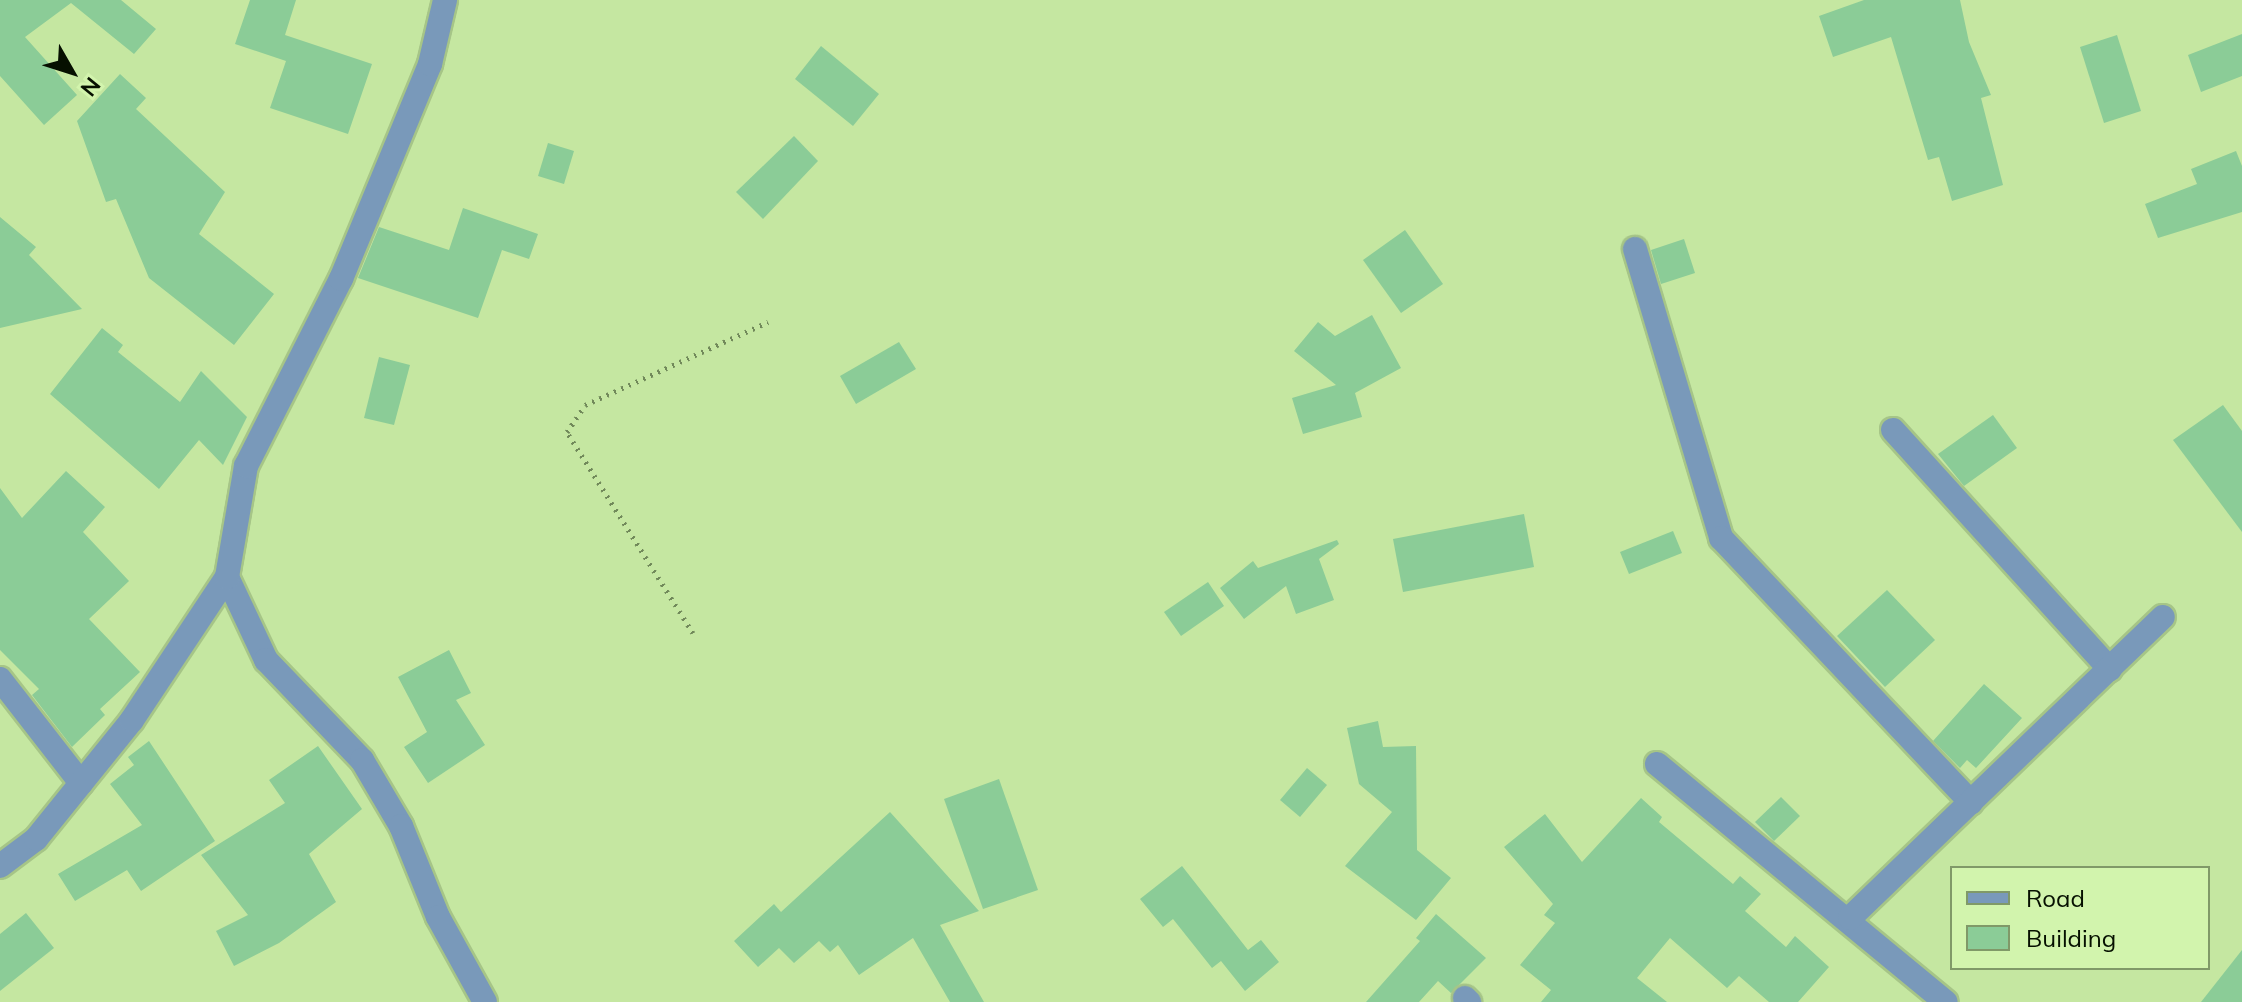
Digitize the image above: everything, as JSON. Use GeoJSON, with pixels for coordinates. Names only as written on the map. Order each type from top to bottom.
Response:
{"type":"FeatureCollection","features":[{"type":"Feature","properties":{"kind":"street"},"geometry":{"type":"LineString","coordinates":[[0,866],[36,839],[132,720],[227,577],[246,466],[341,279],[430,64],[445,0]]}},
{"type":"Feature","properties":{"kind":"street"},"geometry":{"type":"LineString","coordinates":[[1635,249],[1721,538],[1971,802]]}},
{"type":"Feature","properties":{"kind":"street"},"geometry":{"type":"LineString","coordinates":[[1893,430],[2110,669]]}},
{"type":"Feature","properties":{"kind":"street"},"geometry":{"type":"LineString","coordinates":[[227,577],[266,660],[362,760],[401,826],[438,917],[485,1002]]}},
{"type":"Feature","properties":{"kind":"street"},"geometry":{"type":"LineString","coordinates":[[1850,918],[2163,617]]}},
{"type":"Feature","properties":{"kind":"street"},"geometry":{"type":"LineString","coordinates":[[0,679],[81,783]]}},
{"type":"Feature","properties":{"kind":"street"},"geometry":{"type":"LineString","coordinates":[[1657,764],[1850,918],[1946,1002]]}},
{"type":"Feature","properties":{"kind":"path"},"geometry":{"type":"LineString","coordinates":[[693,633],[567,432],[585,405],[768,322]]}},
{"type":"Feature","properties":{"kind":"building"},"geometry":{"type":"Polygon","coordinates":[[[0,0],[121,0],[156,29],[134,54],[71,3],[25,37],[77,95],[44,125],[0,76],[0,0]]]}},
{"type":"Feature","properties":{"kind":"building"},"geometry":{"type":"Polygon","coordinates":[[[250,0],[296,0],[285,35],[372,64],[348,134],[270,108],[286,61],[235,44],[250,0]]]}},
{"type":"Feature","properties":{"kind":"building"},"geometry":{"type":"Polygon","coordinates":[[[1864,0],[1960,0],[1969,42],[1991,95],[1981,98],[2003,185],[1952,201],[1939,157],[1928,160],[1891,37],[1833,57],[1819,16],[1864,0]]]}},
{"type":"Feature","properties":{"kind":"building"},"geometry":{"type":"Polygon","coordinates":[[[2242,34],[2242,76],[2201,92],[2188,55],[2242,34]]]}},
{"type":"Feature","properties":{"kind":"building"},"geometry":{"type":"Polygon","coordinates":[[[2117,35],[2141,111],[2104,123],[2080,47],[2117,35]]]}},
{"type":"Feature","properties":{"kind":"building"},"geometry":{"type":"Polygon","coordinates":[[[821,46],[879,94],[853,126],[795,79],[821,46]]]}},
{"type":"Feature","properties":{"kind":"building"},"geometry":{"type":"Polygon","coordinates":[[[120,74],[146,98],[136,109],[225,192],[199,234],[274,294],[234,345],[149,278],[116,199],[106,202],[77,121],[120,74]]]}},
{"type":"Feature","properties":{"kind":"building"},"geometry":{"type":"Polygon","coordinates":[[[794,136],[818,161],[763,219],[736,192],[794,136]]]}},
{"type":"Feature","properties":{"kind":"building"},"geometry":{"type":"Polygon","coordinates":[[[548,143],[574,151],[564,184],[538,176],[548,143]]]}},
{"type":"Feature","properties":{"kind":"building"},"geometry":{"type":"Polygon","coordinates":[[[2236,151],[2242,166],[2242,212],[2158,238],[2145,204],[2197,184],[2191,169],[2236,151]]]}},
{"type":"Feature","properties":{"kind":"building"},"geometry":{"type":"Polygon","coordinates":[[[463,208],[538,234],[529,259],[502,250],[478,318],[358,278],[379,227],[449,250],[463,208]]]}},
{"type":"Feature","properties":{"kind":"building"},"geometry":{"type":"Polygon","coordinates":[[[0,217],[36,247],[29,255],[82,309],[0,328],[0,217]]]}},
{"type":"Feature","properties":{"kind":"building"},"geometry":{"type":"Polygon","coordinates":[[[1405,230],[1443,284],[1401,313],[1363,260],[1405,230]]]}},
{"type":"Feature","properties":{"kind":"building"},"geometry":{"type":"Polygon","coordinates":[[[1684,239],[1695,273],[1661,284],[1651,250],[1684,239]]]}},
{"type":"Feature","properties":{"kind":"building"},"geometry":{"type":"Polygon","coordinates":[[[1372,315],[1401,368],[1355,393],[1362,417],[1303,434],[1292,398],[1336,385],[1294,351],[1318,322],[1335,336],[1372,315]]]}},
{"type":"Feature","properties":{"kind":"building"},"geometry":{"type":"Polygon","coordinates":[[[102,328],[123,345],[118,352],[180,402],[201,371],[247,417],[223,465],[199,440],[159,489],[50,394],[102,328]]]}},
{"type":"Feature","properties":{"kind":"building"},"geometry":{"type":"Polygon","coordinates":[[[899,342],[916,369],[856,404],[840,376],[899,342]]]}},
{"type":"Feature","properties":{"kind":"building"},"geometry":{"type":"Polygon","coordinates":[[[379,357],[410,365],[394,425],[364,418],[379,357]]]}},
{"type":"Feature","properties":{"kind":"building"},"geometry":{"type":"Polygon","coordinates":[[[2223,405],[2242,431],[2242,532],[2173,440],[2223,405]]]}},
{"type":"Feature","properties":{"kind":"building"},"geometry":{"type":"Polygon","coordinates":[[[1993,415],[2017,448],[1964,486],[1938,454],[1993,415]]]}},
{"type":"Feature","properties":{"kind":"building"},"geometry":{"type":"Polygon","coordinates":[[[66,471],[105,507],[83,532],[129,581],[89,619],[140,672],[100,709],[105,715],[72,747],[32,695],[39,689],[0,650],[0,488],[22,518],[66,471]]]}},
{"type":"Feature","properties":{"kind":"building"},"geometry":{"type":"Polygon","coordinates":[[[1524,514],[1534,567],[1403,592],[1393,539],[1524,514]]]}},
{"type":"Feature","properties":{"kind":"building"},"geometry":{"type":"Polygon","coordinates":[[[1673,531],[1682,553],[1629,574],[1620,552],[1673,531]]]}},
{"type":"Feature","properties":{"kind":"building"},"geometry":{"type":"Polygon","coordinates":[[[1337,540],[1339,544],[1319,559],[1334,600],[1296,614],[1286,586],[1244,619],[1220,588],[1253,561],[1258,568],[1337,540]]]}},
{"type":"Feature","properties":{"kind":"building"},"geometry":{"type":"Polygon","coordinates":[[[1208,582],[1224,606],[1181,636],[1164,612],[1208,582]]]}},
{"type":"Feature","properties":{"kind":"building"},"geometry":{"type":"Polygon","coordinates":[[[1887,590],[1935,640],[1885,687],[1837,636],[1887,590]]]}},
{"type":"Feature","properties":{"kind":"building"},"geometry":{"type":"Polygon","coordinates":[[[449,650],[471,693],[456,700],[485,745],[428,783],[404,747],[427,732],[398,677],[449,650]]]}},
{"type":"Feature","properties":{"kind":"building"},"geometry":{"type":"Polygon","coordinates":[[[1984,684],[2022,718],[1976,768],[1967,760],[1960,768],[1933,741],[1984,684]]]}},
{"type":"Feature","properties":{"kind":"building"},"geometry":{"type":"Polygon","coordinates":[[[1378,721],[1383,747],[1416,746],[1417,850],[1451,878],[1416,920],[1345,866],[1392,812],[1359,784],[1347,728],[1378,721]]]}},
{"type":"Feature","properties":{"kind":"building"},"geometry":{"type":"Polygon","coordinates":[[[149,741],[215,841],[141,891],[127,870],[75,901],[58,874],[142,825],[110,784],[134,765],[128,757],[149,741]]]}},
{"type":"Feature","properties":{"kind":"building"},"geometry":{"type":"Polygon","coordinates":[[[318,746],[362,809],[309,854],[336,902],[279,943],[234,966],[216,931],[248,915],[201,855],[285,803],[269,780],[318,746]]]}},
{"type":"Feature","properties":{"kind":"building"},"geometry":{"type":"Polygon","coordinates":[[[1307,768],[1327,785],[1300,817],[1280,800],[1307,768]]]}},
{"type":"Feature","properties":{"kind":"building"},"geometry":{"type":"Polygon","coordinates":[[[999,779],[1038,890],[983,909],[944,799],[999,779]]]}},
{"type":"Feature","properties":{"kind":"building"},"geometry":{"type":"Polygon","coordinates":[[[1781,797],[1800,816],[1774,841],[1755,822],[1781,797]]]}},
{"type":"Feature","properties":{"kind":"building"},"geometry":{"type":"Polygon","coordinates":[[[1641,798],[1662,817],[1659,822],[1733,884],[1740,876],[1761,894],[1745,911],[1786,947],[1795,936],[1829,967],[1798,1002],[1769,1002],[1739,976],[1727,988],[1670,938],[1637,978],[1667,1002],[1541,1002],[1551,990],[1520,965],[1555,923],[1544,915],[1553,904],[1504,847],[1545,814],[1582,862],[1641,798]]]}},
{"type":"Feature","properties":{"kind":"building"},"geometry":{"type":"Polygon","coordinates":[[[890,812],[979,911],[940,925],[984,1002],[950,1002],[913,938],[859,975],[838,945],[830,952],[819,941],[794,963],[779,948],[758,967],[734,941],[774,904],[781,912],[890,812]]]}},
{"type":"Feature","properties":{"kind":"building"},"geometry":{"type":"Polygon","coordinates":[[[1182,866],[1248,950],[1261,940],[1279,962],[1245,991],[1221,961],[1212,968],[1173,919],[1163,927],[1140,899],[1182,866]]]}},
{"type":"Feature","properties":{"kind":"building"},"geometry":{"type":"Polygon","coordinates":[[[26,913],[54,948],[0,991],[0,934],[26,913]]]}},
{"type":"Feature","properties":{"kind":"building"},"geometry":{"type":"Polygon","coordinates":[[[1436,914],[1486,958],[1451,993],[1438,981],[1419,1002],[1366,1002],[1420,941],[1416,938],[1436,914]]]}},
{"type":"Feature","properties":{"kind":"building"},"geometry":{"type":"Polygon","coordinates":[[[2242,950],[2242,1002],[2201,1002],[2242,950]]]}}]}
